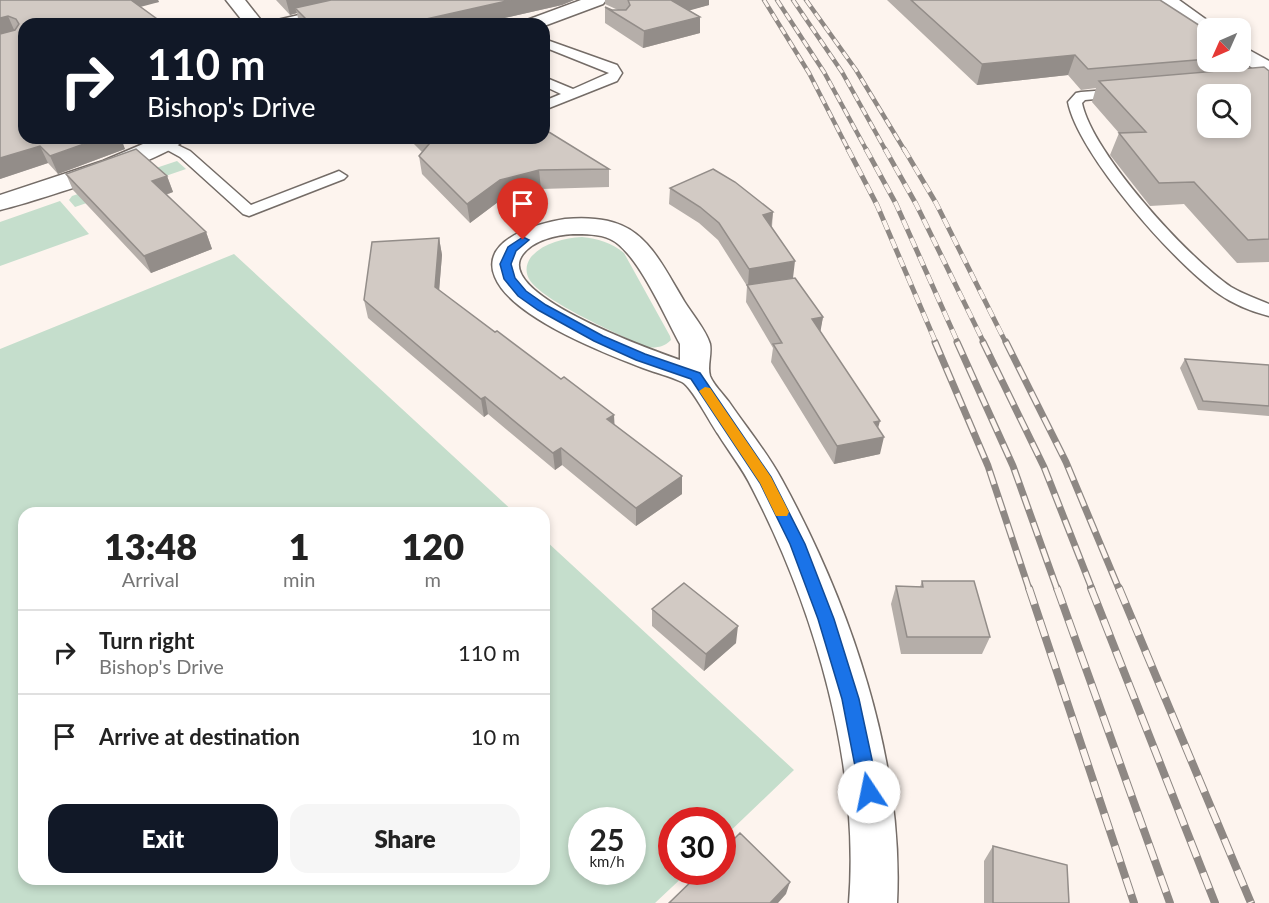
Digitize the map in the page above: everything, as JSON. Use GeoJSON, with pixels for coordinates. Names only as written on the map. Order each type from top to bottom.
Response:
{"type":"FeatureCollection","features":[{"type":"Feature","properties":{"kind":"street"},"geometry":{"type":"LineString","coordinates":[[235,0],[250,18]]}},
{"type":"Feature","properties":{"kind":"street"},"geometry":{"type":"LineString","coordinates":[[1167,0],[1197,20]]}},
{"type":"Feature","properties":{"kind":"street"},"geometry":{"type":"LineString","coordinates":[[550,18],[592,3],[609,15]]}},
{"type":"Feature","properties":{"kind":"street"},"geometry":{"type":"LineString","coordinates":[[1251,62],[1265,77]]}},
{"type":"Feature","properties":{"kind":"street"},"geometry":{"type":"LineString","coordinates":[[0,203],[114,165],[163,144]]}},
{"type":"Feature","properties":{"kind":"street"},"geometry":{"type":"LineString","coordinates":[[695,376],[640,357],[542,308],[522,294],[509,279],[505,264],[511,249],[523,240],[558,228],[600,228],[620,234],[635,243],[695,344],[695,376],[766,481],[797,544],[826,619],[851,699],[869,792],[875,872],[873,903]]}},
{"type":"Feature","properties":{"kind":"lane"},"geometry":{"type":"LineString","coordinates":[[303,18],[380,0]]}},
{"type":"Feature","properties":{"kind":"lane"},"geometry":{"type":"LineString","coordinates":[[550,45],[612,68],[616,73],[612,78],[550,103]]}},
{"type":"Feature","properties":{"kind":"lane"},"geometry":{"type":"LineString","coordinates":[[550,84],[572,94]]}},
{"type":"Feature","properties":{"kind":"lane"},"geometry":{"type":"LineString","coordinates":[[1139,91],[1081,96],[1075,102],[1077,112],[1104,160],[1142,211],[1207,277],[1227,292],[1269,311]]}},
{"type":"Feature","properties":{"kind":"lane"},"geometry":{"type":"LineString","coordinates":[[173,144],[249,211],[339,177]]}},
{"type":"Feature","properties":{"kind":"green space"},"geometry":{"type":"Polygon","coordinates":[[[177,161],[186,169],[75,207],[69,200],[72,196],[177,161]]]}},
{"type":"Feature","properties":{"kind":"green space"},"geometry":{"type":"Polygon","coordinates":[[[60,201],[89,234],[0,266],[0,222],[60,201]]]}},
{"type":"Feature","properties":{"kind":"green space"},"geometry":{"type":"Polygon","coordinates":[[[582,237],[604,242],[624,253],[670,336],[671,340],[668,343],[659,347],[645,347],[549,298],[529,279],[527,265],[536,252],[554,242],[582,237]]]}},
{"type":"Feature","properties":{"kind":"green space"},"geometry":{"type":"Polygon","coordinates":[[[234,254],[508,507],[18,507],[18,885],[550,885],[550,545],[794,770],[736,826],[736,807],[658,807],[658,885],[674,885],[655,903],[0,903],[0,349],[234,254]]]}},
{"type":"Feature","properties":{"kind":"building"},"geometry":{"type":"Polygon","coordinates":[[[0,0],[131,0],[156,18],[18,18],[18,22],[8,16],[0,18],[0,0]]]}},
{"type":"Feature","properties":{"kind":"building"},"geometry":{"type":"Polygon","coordinates":[[[331,0],[511,0],[430,18],[305,18],[295,8],[331,0]]]}},
{"type":"Feature","properties":{"kind":"building"},"geometry":{"type":"Polygon","coordinates":[[[628,0],[671,0],[700,17],[644,31],[605,7],[612,10],[626,10],[630,5],[628,0]]]}},
{"type":"Feature","properties":{"kind":"building"},"geometry":{"type":"Polygon","coordinates":[[[911,0],[1160,0],[1197,24],[1197,60],[1088,69],[1075,55],[982,64],[911,0]]]}},
{"type":"Feature","properties":{"kind":"building"},"geometry":{"type":"Polygon","coordinates":[[[18,26],[18,144],[84,144],[50,156],[40,146],[0,158],[0,34],[15,30],[18,26]]]}},
{"type":"Feature","properties":{"kind":"building"},"geometry":{"type":"Polygon","coordinates":[[[1264,67],[1269,71],[1269,239],[1248,240],[1194,182],[1159,183],[1119,133],[1146,132],[1099,81],[1205,72],[1251,72],[1251,68],[1264,67]]]}},
{"type":"Feature","properties":{"kind":"building"},"geometry":{"type":"Polygon","coordinates":[[[550,133],[609,169],[539,170],[500,180],[467,204],[419,156],[429,144],[550,144],[550,133]]]}},
{"type":"Feature","properties":{"kind":"building"},"geometry":{"type":"Polygon","coordinates":[[[136,149],[167,176],[152,181],[206,232],[144,256],[66,174],[136,149]]]}},
{"type":"Feature","properties":{"kind":"building"},"geometry":{"type":"Polygon","coordinates":[[[713,169],[735,182],[773,212],[763,215],[795,261],[749,269],[719,223],[700,207],[670,188],[713,169]]]}},
{"type":"Feature","properties":{"kind":"building"},"geometry":{"type":"Polygon","coordinates":[[[439,238],[435,287],[561,379],[564,377],[614,415],[607,419],[682,476],[636,508],[561,448],[553,453],[485,397],[481,399],[364,300],[372,242],[439,238]]]}},
{"type":"Feature","properties":{"kind":"building"},"geometry":{"type":"Polygon","coordinates":[[[795,278],[823,317],[812,319],[880,421],[874,422],[884,437],[837,446],[773,344],[782,343],[747,285],[795,278]]]}},
{"type":"Feature","properties":{"kind":"building"},"geometry":{"type":"Polygon","coordinates":[[[1185,359],[1269,365],[1269,406],[1203,401],[1185,359]]]}},
{"type":"Feature","properties":{"kind":"building"},"geometry":{"type":"Polygon","coordinates":[[[922,581],[974,581],[990,637],[907,637],[896,586],[923,587],[922,581]]]}},
{"type":"Feature","properties":{"kind":"building"},"geometry":{"type":"Polygon","coordinates":[[[684,583],[738,626],[706,654],[652,609],[684,583]]]}},
{"type":"Feature","properties":{"kind":"building"},"geometry":{"type":"Polygon","coordinates":[[[740,833],[790,882],[770,903],[669,903],[688,885],[736,885],[736,837],[740,833]]]}},
{"type":"Feature","properties":{"kind":"building"},"geometry":{"type":"Polygon","coordinates":[[[993,846],[1067,865],[1069,903],[993,903],[993,846]]]}},
{"type":"Feature","properties":{"kind":"railway"},"geometry":{"type":"LineString","coordinates":[[764,0],[809,73],[849,151]]}},
{"type":"Feature","properties":{"kind":"railway"},"geometry":{"type":"LineString","coordinates":[[777,0],[824,72],[867,151]]}},
{"type":"Feature","properties":{"kind":"railway"},"geometry":{"type":"LineString","coordinates":[[793,0],[842,72],[886,151]]}},
{"type":"Feature","properties":{"kind":"railway"},"geometry":{"type":"LineString","coordinates":[[806,0],[856,70],[905,151]]}},
{"type":"Feature","properties":{"kind":"railway"},"geometry":{"type":"LineString","coordinates":[[848,149],[877,205],[936,343]]}},
{"type":"Feature","properties":{"kind":"railway"},"geometry":{"type":"LineString","coordinates":[[866,149],[896,204],[958,343]]}},
{"type":"Feature","properties":{"kind":"railway"},"geometry":{"type":"LineString","coordinates":[[885,149],[916,204],[984,343]]}},
{"type":"Feature","properties":{"kind":"railway"},"geometry":{"type":"LineString","coordinates":[[904,149],[936,203],[1006,343]]}},
{"type":"Feature","properties":{"kind":"railway"},"geometry":{"type":"LineString","coordinates":[[935,342],[988,466],[1029,589]]}},
{"type":"Feature","properties":{"kind":"railway"},"geometry":{"type":"LineString","coordinates":[[957,342],[1013,466],[1057,589]]}},
{"type":"Feature","properties":{"kind":"railway"},"geometry":{"type":"LineString","coordinates":[[983,342],[1044,467],[1092,589]]}},
{"type":"Feature","properties":{"kind":"railway"},"geometry":{"type":"LineString","coordinates":[[1006,342],[1066,462],[1119,589]]}},
{"type":"Feature","properties":{"kind":"railway"},"geometry":{"type":"LineString","coordinates":[[1029,588],[1134,903]]}},
{"type":"Feature","properties":{"kind":"railway"},"geometry":{"type":"LineString","coordinates":[[1057,588],[1170,903]]}},
{"type":"Feature","properties":{"kind":"railway"},"geometry":{"type":"LineString","coordinates":[[1091,588],[1215,903]]}},
{"type":"Feature","properties":{"kind":"railway"},"geometry":{"type":"LineString","coordinates":[[1119,588],[1251,903]]}},
{"type":"Feature","properties":{"kind":"slow traffic"},"geometry":{"type":"LineString","coordinates":[[705,391],[766,481],[782,512]]}},
{"type":"Feature","properties":{"kind":"route"},"geometry":{"type":"LineString","coordinates":[[523,240],[511,249],[505,264],[509,279],[522,294],[542,308],[599,338],[640,357],[695,376],[766,481],[797,544],[826,619],[851,699],[869,792]]}}]}
